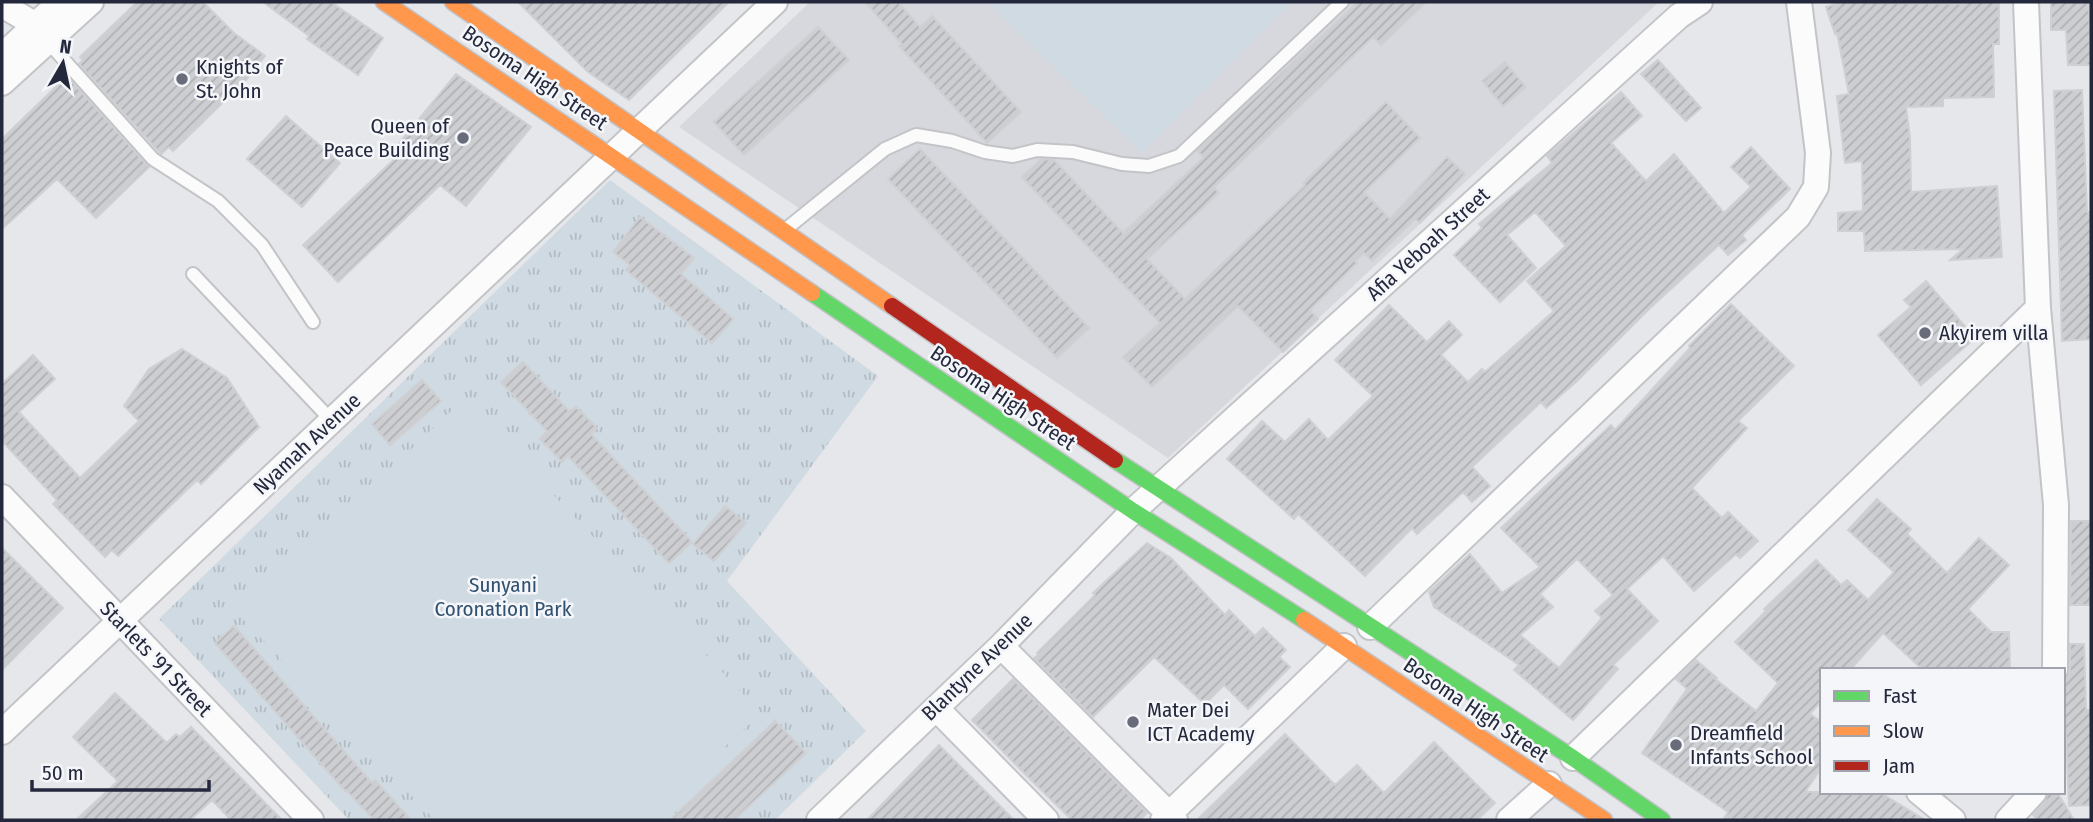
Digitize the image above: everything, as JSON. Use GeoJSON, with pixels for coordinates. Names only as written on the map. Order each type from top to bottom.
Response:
{"type":"FeatureCollection","features":[{"type":"Feature","properties":{"kind":"street"},"geometry":{"type":"LineString","coordinates":[[2,83],[41,33],[60,2]]}},
{"type":"Feature","properties":{"kind":"street"},"geometry":{"type":"LineString","coordinates":[[3,54],[91,2]]}},
{"type":"Feature","properties":{"kind":"street","name":"Bosoma High Street"},"geometry":{"type":"LineString","coordinates":[[384,2],[1133,511],[1344,646],[1604,820]]}},
{"type":"Feature","properties":{"kind":"street","name":"Bosoma High Street"},"geometry":{"type":"LineString","coordinates":[[453,2],[1159,490],[1573,758],[1662,820]]}},
{"type":"Feature","properties":{"kind":"street","name":"Nyamah Avenue"},"geometry":{"type":"LineString","coordinates":[[2,732],[775,2]]}},
{"type":"Feature","properties":{"kind":"street","name":"Afia Yeboah Street"},"geometry":{"type":"LineString","coordinates":[[1133,511],[1669,25],[1700,2]]}},
{"type":"Feature","properties":{"kind":"street"},"geometry":{"type":"LineString","coordinates":[[1370,627],[1798,217],[1816,187],[1818,153],[1799,2]]}},
{"type":"Feature","properties":{"kind":"street"},"geometry":{"type":"LineString","coordinates":[[2026,2],[2038,309],[2056,505],[2054,668]]}},
{"type":"Feature","properties":{"kind":"street"},"geometry":{"type":"LineString","coordinates":[[2,5],[41,33]]}},
{"type":"Feature","properties":{"kind":"street"},"geometry":{"type":"LineString","coordinates":[[1573,758],[2038,309]]}},
{"type":"Feature","properties":{"kind":"street","name":"Starlets '91 Street"},"geometry":{"type":"LineString","coordinates":[[2,497],[311,820]]}},
{"type":"Feature","properties":{"kind":"street","name":"Blantyne Avenue"},"geometry":{"type":"LineString","coordinates":[[819,820],[1001,646],[1133,511]]}},
{"type":"Feature","properties":{"kind":"street"},"geometry":{"type":"LineString","coordinates":[[1001,646],[1169,818],[1344,646]]}},
{"type":"Feature","properties":{"kind":"street"},"geometry":{"type":"LineString","coordinates":[[936,708],[1046,820]]}},
{"type":"Feature","properties":{"kind":"street"},"geometry":{"type":"LineString","coordinates":[[1509,820],[1549,784]]}},
{"type":"Feature","properties":{"kind":"street"},"geometry":{"type":"LineString","coordinates":[[1921,794],[1953,820]]}},
{"type":"Feature","properties":{"kind":"street"},"geometry":{"type":"LineString","coordinates":[[2008,820],[2032,794]]}},
{"type":"Feature","properties":{"kind":"lane"},"geometry":{"type":"LineString","coordinates":[[783,231],[885,149],[916,135],[1013,156],[1037,150],[1073,152],[1122,164],[1149,166],[1180,156],[1342,2]]}},
{"type":"Feature","properties":{"kind":"lane"},"geometry":{"type":"LineString","coordinates":[[41,33],[153,159],[218,201],[262,245],[313,322]]}},
{"type":"Feature","properties":{"kind":"lane"},"geometry":{"type":"LineString","coordinates":[[194,274],[332,421]]}},
{"type":"Feature","properties":{"kind":"shaded area"},"geometry":{"type":"Polygon","coordinates":[[[810,2],[1659,2],[1168,458],[679,127],[810,2]]]}},
{"type":"Feature","properties":{"kind":"green space"},"geometry":{"type":"Polygon","coordinates":[[[987,2],[1292,2],[1142,153],[987,2]]]}},
{"type":"Feature","properties":{"kind":"green space","name":"Sunyani Coronation Park"},"geometry":{"type":"Polygon","coordinates":[[[610,180],[878,376],[727,581],[866,731],[775,820],[349,820],[159,619],[610,180]]]}},
{"type":"Feature","properties":{"kind":"green space"},"geometry":{"type":"Polygon","coordinates":[[[463,400],[761,713],[647,820],[435,820],[237,613],[463,400]]]}},
{"type":"Feature","properties":{"kind":"building"},"geometry":{"type":"Polygon","coordinates":[[[137,2],[203,2],[234,33],[265,56],[247,79],[173,151],[169,147],[161,154],[79,64],[83,60],[80,57],[137,2]]]}},
{"type":"Feature","properties":{"kind":"building"},"geometry":{"type":"Polygon","coordinates":[[[263,2],[331,2],[383,38],[358,75],[307,39],[309,36],[263,2]]]}},
{"type":"Feature","properties":{"kind":"building"},"geometry":{"type":"Polygon","coordinates":[[[518,2],[729,2],[629,100],[588,72],[518,2]]]}},
{"type":"Feature","properties":{"kind":"building"},"geometry":{"type":"Polygon","coordinates":[[[865,2],[898,2],[920,27],[932,16],[1021,112],[987,143],[899,46],[902,44],[865,2]]]}},
{"type":"Feature","properties":{"kind":"building"},"geometry":{"type":"Polygon","coordinates":[[[1358,2],[1426,2],[1381,45],[1373,37],[1214,187],[1219,193],[1147,259],[1185,299],[1305,185],[1303,183],[1386,102],[1420,138],[1364,192],[1390,219],[1447,157],[1465,174],[1420,223],[1415,219],[1372,261],[1364,253],[1355,261],[1357,263],[1310,310],[1318,319],[1283,352],[1238,306],[1152,387],[1123,357],[1160,323],[1022,177],[1041,159],[1054,160],[1123,233],[1204,157],[1197,151],[1358,2]]]}},
{"type":"Feature","properties":{"kind":"building"},"geometry":{"type":"Polygon","coordinates":[[[1842,2],[1999,2],[1999,44],[1993,44],[1994,97],[1943,98],[1943,106],[1906,107],[1910,137],[1911,192],[1997,186],[2002,257],[1950,260],[1963,249],[1865,251],[1864,231],[1838,231],[1838,213],[1863,211],[1862,161],[1845,163],[1837,96],[1849,94],[1837,33],[1835,34],[1826,7],[1842,2]]]}},
{"type":"Feature","properties":{"kind":"building"},"geometry":{"type":"Polygon","coordinates":[[[2051,2],[2089,2],[2091,65],[2068,65],[2066,30],[2051,30],[2051,2]]]}},
{"type":"Feature","properties":{"kind":"building"},"geometry":{"type":"Polygon","coordinates":[[[818,27],[849,60],[744,155],[714,122],[818,27]]]}},
{"type":"Feature","properties":{"kind":"building"},"geometry":{"type":"Polygon","coordinates":[[[1658,60],[1701,108],[1686,121],[1641,74],[1658,60]]]}},
{"type":"Feature","properties":{"kind":"building"},"geometry":{"type":"Polygon","coordinates":[[[1505,62],[1526,87],[1503,106],[1482,81],[1505,62]]]}},
{"type":"Feature","properties":{"kind":"building"},"geometry":{"type":"Polygon","coordinates":[[[456,74],[531,127],[466,206],[440,185],[338,282],[303,245],[401,153],[395,148],[456,74]]]}},
{"type":"Feature","properties":{"kind":"building"},"geometry":{"type":"Polygon","coordinates":[[[67,76],[149,167],[96,218],[57,179],[2,229],[2,139],[67,76]]]}},
{"type":"Feature","properties":{"kind":"building"},"geometry":{"type":"Polygon","coordinates":[[[2082,90],[2087,212],[2091,212],[2091,339],[2062,341],[2054,91],[2082,90]]]}},
{"type":"Feature","properties":{"kind":"building"},"geometry":{"type":"Polygon","coordinates":[[[1621,92],[1642,116],[1611,143],[1646,181],[1674,154],[1724,213],[1751,187],[1731,167],[1751,147],[1790,189],[1742,235],[1746,240],[1728,255],[1719,245],[1650,308],[1576,382],[1546,408],[1541,402],[1472,467],[1490,486],[1472,502],[1463,492],[1417,534],[1412,528],[1365,576],[1298,514],[1294,519],[1227,459],[1262,421],[1285,442],[1309,419],[1328,440],[1373,396],[1335,360],[1389,305],[1427,342],[1449,321],[1462,335],[1441,355],[1468,382],[1482,369],[1485,372],[1554,311],[1527,281],[1566,246],[1535,212],[1507,235],[1536,268],[1500,302],[1454,255],[1482,228],[1479,224],[1552,163],[1547,156],[1621,92]]]}},
{"type":"Feature","properties":{"kind":"building"},"geometry":{"type":"Polygon","coordinates":[[[286,116],[340,163],[302,207],[247,159],[286,116]]]}},
{"type":"Feature","properties":{"kind":"building"},"geometry":{"type":"Polygon","coordinates":[[[920,149],[1089,328],[1057,358],[888,179],[920,149]]]}},
{"type":"Feature","properties":{"kind":"building"},"geometry":{"type":"Polygon","coordinates":[[[640,217],[694,258],[681,274],[733,319],[712,343],[626,270],[630,265],[613,252],[640,217]]]}},
{"type":"Feature","properties":{"kind":"building","name":"Akyirem villa"},"geometry":{"type":"Polygon","coordinates":[[[1926,281],[1975,338],[1921,385],[1878,335],[1911,307],[1904,300],[1926,281]]]}},
{"type":"Feature","properties":{"kind":"building"},"geometry":{"type":"Polygon","coordinates":[[[1731,304],[1794,366],[1738,421],[1747,428],[1692,488],[1722,518],[1728,512],[1758,541],[1740,558],[1736,554],[1694,591],[1663,556],[1627,589],[1658,621],[1613,665],[1618,669],[1573,720],[1514,670],[1519,665],[1434,607],[1429,592],[1470,554],[1502,593],[1540,567],[1501,528],[1611,425],[1615,430],[1689,346],[1731,304]],[[1577,559],[1540,594],[1553,607],[1520,635],[1559,668],[1602,618],[1595,611],[1613,595],[1577,559]]]}},
{"type":"Feature","properties":{"kind":"building"},"geometry":{"type":"Polygon","coordinates":[[[182,349],[227,378],[259,427],[201,484],[197,480],[118,556],[112,550],[105,557],[53,504],[57,500],[2,441],[2,384],[33,355],[55,379],[19,412],[80,478],[139,421],[124,406],[149,369],[182,349]]]}},
{"type":"Feature","properties":{"kind":"building"},"geometry":{"type":"Polygon","coordinates":[[[523,362],[570,412],[576,407],[597,428],[591,434],[692,542],[669,563],[568,456],[562,462],[540,439],[547,431],[501,382],[523,362]]]}},
{"type":"Feature","properties":{"kind":"building"},"geometry":{"type":"Polygon","coordinates":[[[422,380],[441,401],[390,445],[372,424],[422,380]]]}},
{"type":"Feature","properties":{"kind":"building"},"geometry":{"type":"Polygon","coordinates":[[[1877,499],[1911,529],[1907,534],[1947,573],[1979,538],[2009,565],[1968,609],[1991,632],[2009,632],[2010,668],[1921,668],[1883,633],[1852,668],[1820,668],[1820,702],[1810,714],[1820,721],[1820,770],[1805,792],[1882,794],[1925,820],[1723,820],[1728,812],[1642,753],[1687,689],[1676,679],[1696,660],[1717,678],[1715,679],[1756,711],[1778,683],[1735,642],[1766,611],[1764,609],[1816,560],[1841,585],[1847,580],[1868,600],[1894,572],[1848,530],[1877,499]]]}},
{"type":"Feature","properties":{"kind":"building"},"geometry":{"type":"Polygon","coordinates":[[[725,506],[746,523],[714,561],[693,544],[725,506]]]}},
{"type":"Feature","properties":{"kind":"building"},"geometry":{"type":"Polygon","coordinates":[[[2071,521],[2091,521],[2091,605],[2070,605],[2071,521]]]}},
{"type":"Feature","properties":{"kind":"building"},"geometry":{"type":"Polygon","coordinates":[[[1147,543],[1171,558],[1225,615],[1229,610],[1255,636],[1263,628],[1286,650],[1279,657],[1290,667],[1248,709],[1224,685],[1205,704],[1154,657],[1093,717],[1034,658],[1095,595],[1093,593],[1147,543]]]}},
{"type":"Feature","properties":{"kind":"building"},"geometry":{"type":"Polygon","coordinates":[[[2,548],[63,608],[2,670],[2,548]]]}},
{"type":"Feature","properties":{"kind":"building"},"geometry":{"type":"Polygon","coordinates":[[[234,626],[372,783],[375,780],[411,820],[374,820],[345,791],[215,643],[234,626]]]}},
{"type":"Feature","properties":{"kind":"building"},"geometry":{"type":"Polygon","coordinates":[[[2070,644],[2084,644],[2086,710],[2091,710],[2091,805],[2069,806],[2065,679],[2070,671],[2070,644]]]}},
{"type":"Feature","properties":{"kind":"building"},"geometry":{"type":"Polygon","coordinates":[[[1013,679],[1147,813],[1140,820],[1072,820],[972,720],[1013,679]]]}},
{"type":"Feature","properties":{"kind":"building"},"geometry":{"type":"Polygon","coordinates":[[[115,693],[167,743],[176,734],[180,737],[191,727],[282,820],[231,820],[212,800],[190,820],[76,820],[118,781],[73,737],[115,693]]]}},
{"type":"Feature","properties":{"kind":"building"},"geometry":{"type":"Polygon","coordinates":[[[775,721],[806,753],[734,820],[670,820],[775,721]]]}},
{"type":"Feature","properties":{"kind":"building"},"geometry":{"type":"Polygon","coordinates":[[[1285,734],[1335,785],[1357,765],[1384,793],[1434,742],[1495,803],[1477,820],[1197,820],[1285,734]]]}},
{"type":"Feature","properties":{"kind":"building"},"geometry":{"type":"Polygon","coordinates":[[[939,745],[1014,820],[867,820],[939,745]]]}},
{"type":"Feature","properties":{"kind":"building"},"geometry":{"type":"Polygon","coordinates":[[[2047,794],[2058,794],[2074,820],[2039,820],[2033,815],[2045,802],[2047,794]]]}},
{"type":"Feature","properties":{"kind":"traffic: fast"},"geometry":{"type":"LineString","coordinates":[[812,293],[1133,511],[1304,620]]}},
{"type":"Feature","properties":{"kind":"traffic: fast"},"geometry":{"type":"LineString","coordinates":[[1115,460],[1573,758],[1662,820]]}},
{"type":"Feature","properties":{"kind":"traffic: slow"},"geometry":{"type":"LineString","coordinates":[[384,2],[812,293]]}},
{"type":"Feature","properties":{"kind":"traffic: slow"},"geometry":{"type":"LineString","coordinates":[[453,2],[892,306]]}},
{"type":"Feature","properties":{"kind":"traffic: slow"},"geometry":{"type":"LineString","coordinates":[[1304,620],[1604,820]]}},
{"type":"Feature","properties":{"kind":"traffic: jam"},"geometry":{"type":"LineString","coordinates":[[892,306],[1115,460]]}},
{"type":"Feature","properties":{"kind":"place","name":"Knights of St. John"},"geometry":{"type":"Point","coordinates":[182,79]}},
{"type":"Feature","properties":{"kind":"place","name":"Queen of Peace Building"},"geometry":{"type":"Point","coordinates":[463,138]}},
{"type":"Feature","properties":{"kind":"place","name":"Akyirem villa"},"geometry":{"type":"Point","coordinates":[1925,333]}},
{"type":"Feature","properties":{"kind":"place","name":"Mater Dei ICT Academy"},"geometry":{"type":"Point","coordinates":[1133,722]}},
{"type":"Feature","properties":{"kind":"place","name":"Dreamfield Infants School"},"geometry":{"type":"Point","coordinates":[1676,745]}}]}
